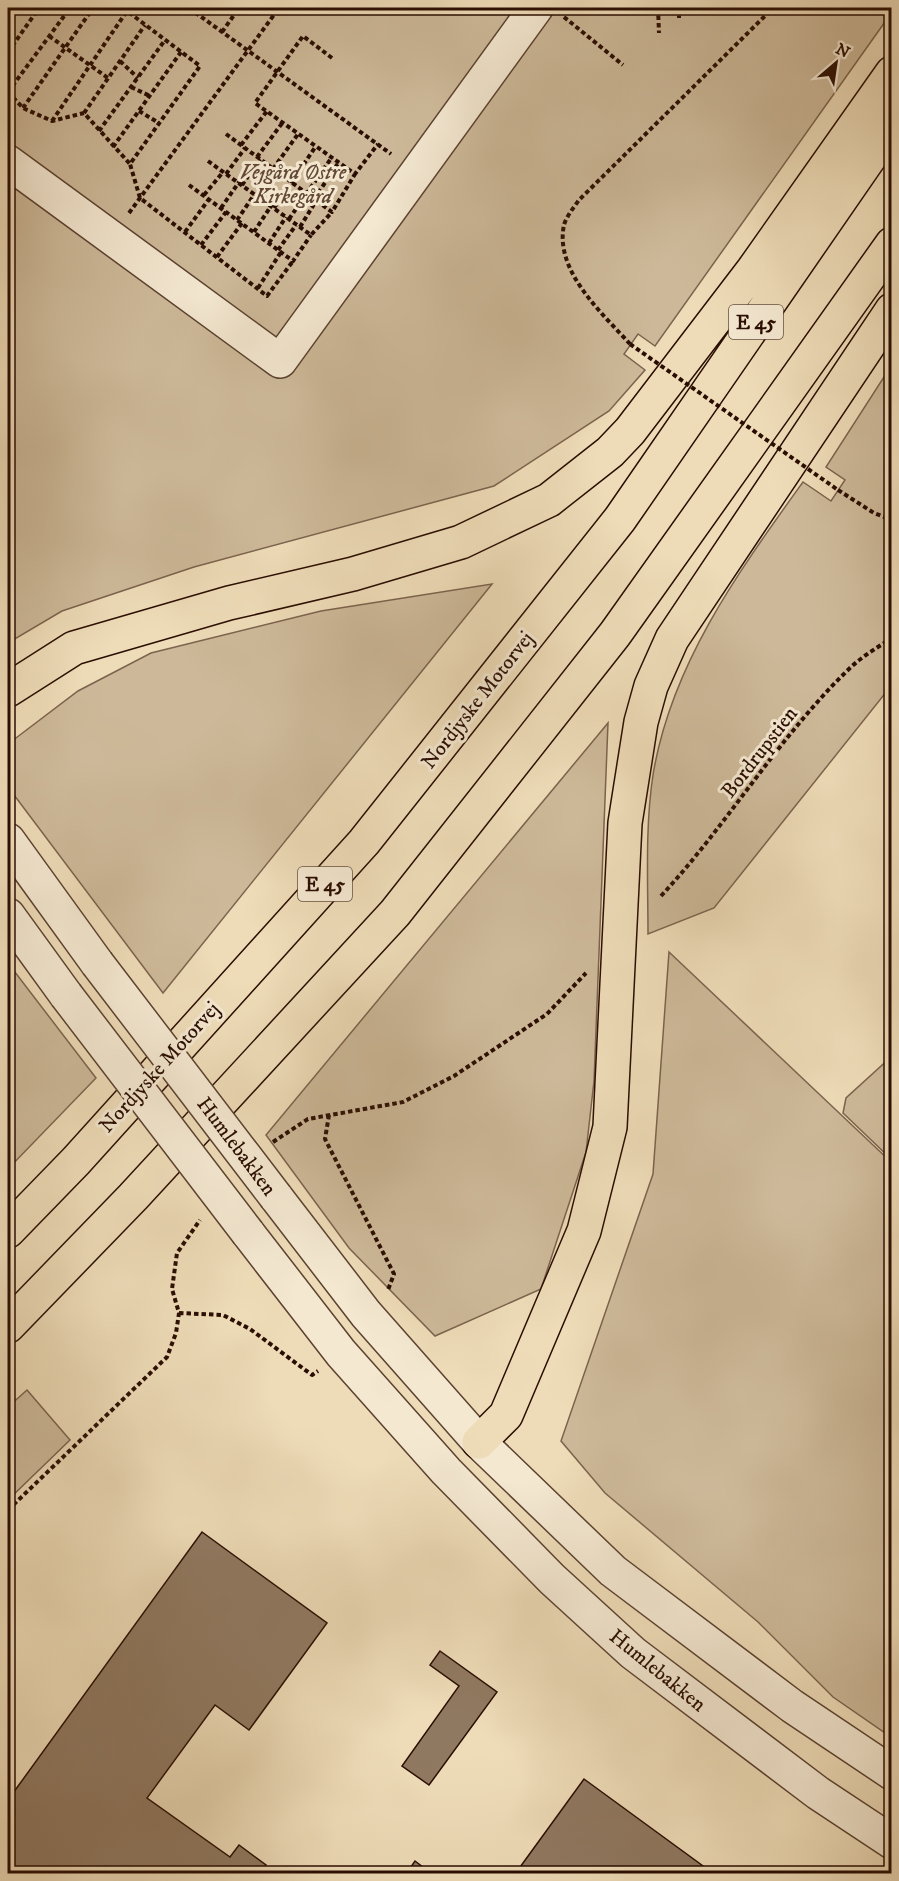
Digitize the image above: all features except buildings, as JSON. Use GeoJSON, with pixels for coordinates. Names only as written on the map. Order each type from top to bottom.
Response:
{"type":"FeatureCollection","features":[{"type":"Feature","properties":{"kind":"highway"},"geometry":{"type":"LineString","coordinates":[[8,690],[74,648],[229,603],[419,556],[461,542],[549,500],[610,452],[630,431],[753,270],[891,73]]}},
{"type":"Feature","properties":{"kind":"highway","name":"Nordjyske Motorvej"},"geometry":{"type":"LineString","coordinates":[[8,1231],[76,1161],[371,832],[620,519],[891,125]]}},
{"type":"Feature","properties":{"kind":"highway"},"geometry":{"type":"LineString","coordinates":[[8,1326],[133,1197],[395,913],[615,634],[891,244]]}},
{"type":"Feature","properties":{"kind":"highway"},"geometry":{"type":"LineString","coordinates":[[479,1442],[506,1415],[584,1231],[600,1175],[610,1127],[625,823],[641,722],[651,686],[672,639],[891,310]]}},
{"type":"Feature","properties":{"kind":"street"},"geometry":{"type":"LineString","coordinates":[[8,162],[280,361],[416,172],[548,11]]}},
{"type":"Feature","properties":{"kind":"street","name":"Humlebakken"},"geometry":{"type":"LineString","coordinates":[[8,840],[97,963],[366,1314],[479,1442],[613,1571],[792,1706],[891,1773]]}},
{"type":"Feature","properties":{"kind":"street","name":"Humlebakken"},"geometry":{"type":"LineString","coordinates":[[8,915],[66,995],[341,1353],[446,1471],[552,1579],[633,1653],[818,1793],[891,1842]]}},
{"type":"Feature","properties":{"kind":"street"},"geometry":{"type":"LineString","coordinates":[[446,1471],[479,1442]]}},
{"type":"Feature","properties":{"kind":"path"},"geometry":{"type":"LineString","coordinates":[[8,52],[39,8]]}},
{"type":"Feature","properties":{"kind":"path"},"geometry":{"type":"LineString","coordinates":[[70,8],[8,92],[22,108],[52,120],[84,112],[146,25]]}},
{"type":"Feature","properties":{"kind":"path"},"geometry":{"type":"LineString","coordinates":[[22,108],[93,8]]}},
{"type":"Feature","properties":{"kind":"path"},"geometry":{"type":"LineString","coordinates":[[123,8],[200,66],[130,164]]}},
{"type":"Feature","properties":{"kind":"path"},"geometry":{"type":"LineString","coordinates":[[189,8],[416,172]]}},
{"type":"Feature","properties":{"kind":"path"},"geometry":{"type":"LineString","coordinates":[[111,237],[279,8]]}},
{"type":"Feature","properties":{"kind":"path"},"geometry":{"type":"LineString","coordinates":[[658,8],[659,33]]}},
{"type":"Feature","properties":{"kind":"path"},"geometry":{"type":"LineString","coordinates":[[679,8],[679,18]]}},
{"type":"Feature","properties":{"kind":"path"},"geometry":{"type":"LineString","coordinates":[[773,8],[579,200],[564,224],[565,252],[573,272],[587,295],[630,344],[838,490],[874,513],[891,520]]}},
{"type":"Feature","properties":{"kind":"path"},"geometry":{"type":"LineString","coordinates":[[222,32],[237,9]]}},
{"type":"Feature","properties":{"kind":"path"},"geometry":{"type":"LineString","coordinates":[[52,120],[127,11]]}},
{"type":"Feature","properties":{"kind":"path"},"geometry":{"type":"LineString","coordinates":[[548,11],[623,65]]}},
{"type":"Feature","properties":{"kind":"path"},"geometry":{"type":"LineString","coordinates":[[49,36],[64,49],[108,78]]}},
{"type":"Feature","properties":{"kind":"path"},"geometry":{"type":"LineString","coordinates":[[332,58],[303,36],[255,103],[355,174]]}},
{"type":"Feature","properties":{"kind":"path"},"geometry":{"type":"LineString","coordinates":[[99,131],[165,40]]}},
{"type":"Feature","properties":{"kind":"path"},"geometry":{"type":"LineString","coordinates":[[113,147],[181,52]]}},
{"type":"Feature","properties":{"kind":"path"},"geometry":{"type":"LineString","coordinates":[[120,61],[138,78]]}},
{"type":"Feature","properties":{"kind":"path"},"geometry":{"type":"LineString","coordinates":[[131,87],[150,96]]}},
{"type":"Feature","properties":{"kind":"path"},"geometry":{"type":"LineString","coordinates":[[139,111],[159,123]]}},
{"type":"Feature","properties":{"kind":"path"},"geometry":{"type":"LineString","coordinates":[[204,195],[225,172],[267,111]]}},
{"type":"Feature","properties":{"kind":"path"},"geometry":{"type":"LineString","coordinates":[[84,112],[130,164],[140,198],[267,296],[311,235],[332,212],[355,174],[378,144]]}},
{"type":"Feature","properties":{"kind":"path"},"geometry":{"type":"LineString","coordinates":[[221,208],[283,122]]}},
{"type":"Feature","properties":{"kind":"path"},"geometry":{"type":"LineString","coordinates":[[226,134],[332,212]]}},
{"type":"Feature","properties":{"kind":"path"},"geometry":{"type":"LineString","coordinates":[[217,257],[298,134]]}},
{"type":"Feature","properties":{"kind":"path"},"geometry":{"type":"LineString","coordinates":[[254,232],[316,146]]}},
{"type":"Feature","properties":{"kind":"path"},"geometry":{"type":"LineString","coordinates":[[269,243],[332,157]]}},
{"type":"Feature","properties":{"kind":"path"},"geometry":{"type":"LineString","coordinates":[[208,161],[311,235]]}},
{"type":"Feature","properties":{"kind":"path"},"geometry":{"type":"LineString","coordinates":[[258,288],[279,251],[339,162]]}},
{"type":"Feature","properties":{"kind":"path"},"geometry":{"type":"LineString","coordinates":[[189,185],[293,261]]}},
{"type":"Feature","properties":{"kind":"path"},"geometry":{"type":"LineString","coordinates":[[185,232],[209,199]]}},
{"type":"Feature","properties":{"kind":"path"},"geometry":{"type":"LineString","coordinates":[[201,245],[226,212]]}},
{"type":"Feature","properties":{"kind":"path","name":"Bordrupstien"},"geometry":{"type":"LineString","coordinates":[[661,896],[699,855],[819,700],[853,666],[891,638]]}},
{"type":"Feature","properties":{"kind":"path"},"geometry":{"type":"LineString","coordinates":[[329,1115],[325,1139],[394,1274],[385,1296],[366,1314]]}},
{"type":"Feature","properties":{"kind":"path"},"geometry":{"type":"LineString","coordinates":[[179,1313],[223,1315],[250,1329],[312,1375],[341,1353]]}},
{"type":"Feature","properties":{"kind":"green space","name":"Vejgård Østre Kirkegård"},"geometry":{"type":"Polygon","coordinates":[[[8,8],[891,8],[892,12],[655,346],[638,334],[624,354],[645,370],[609,411],[494,486],[194,567],[62,611],[8,643],[8,8]]]}},
{"type":"Feature","properties":{"kind":"green space"},"geometry":{"type":"Polygon","coordinates":[[[891,366],[891,686],[714,908],[648,934],[649,814],[653,775],[662,734],[691,657],[732,585],[803,482],[831,501],[845,480],[826,467],[891,366]]]}},
{"type":"Feature","properties":{"kind":"green space"},"geometry":{"type":"Polygon","coordinates":[[[492,584],[163,993],[8,787],[8,744],[78,691],[151,653],[321,611],[492,584]]]}},
{"type":"Feature","properties":{"kind":"green space"},"geometry":{"type":"Polygon","coordinates":[[[608,723],[594,1081],[586,1152],[541,1289],[435,1336],[349,1248],[266,1135],[608,723]]]}},
{"type":"Feature","properties":{"kind":"green space"},"geometry":{"type":"Polygon","coordinates":[[[669,952],[891,1162],[891,1737],[833,1697],[758,1622],[605,1493],[561,1441],[653,1174],[669,952]]]}},
{"type":"Feature","properties":{"kind":"green space"},"geometry":{"type":"Polygon","coordinates":[[[8,963],[96,1078],[8,1169],[8,963]]]}},
{"type":"Feature","properties":{"kind":"green space"},"geometry":{"type":"Polygon","coordinates":[[[891,1057],[891,1159],[843,1113],[846,1098],[891,1057]]]}},
{"type":"Feature","properties":{"kind":"green space"},"geometry":{"type":"Polygon","coordinates":[[[27,1390],[70,1440],[8,1500],[8,1407],[27,1390]]]}}]}
